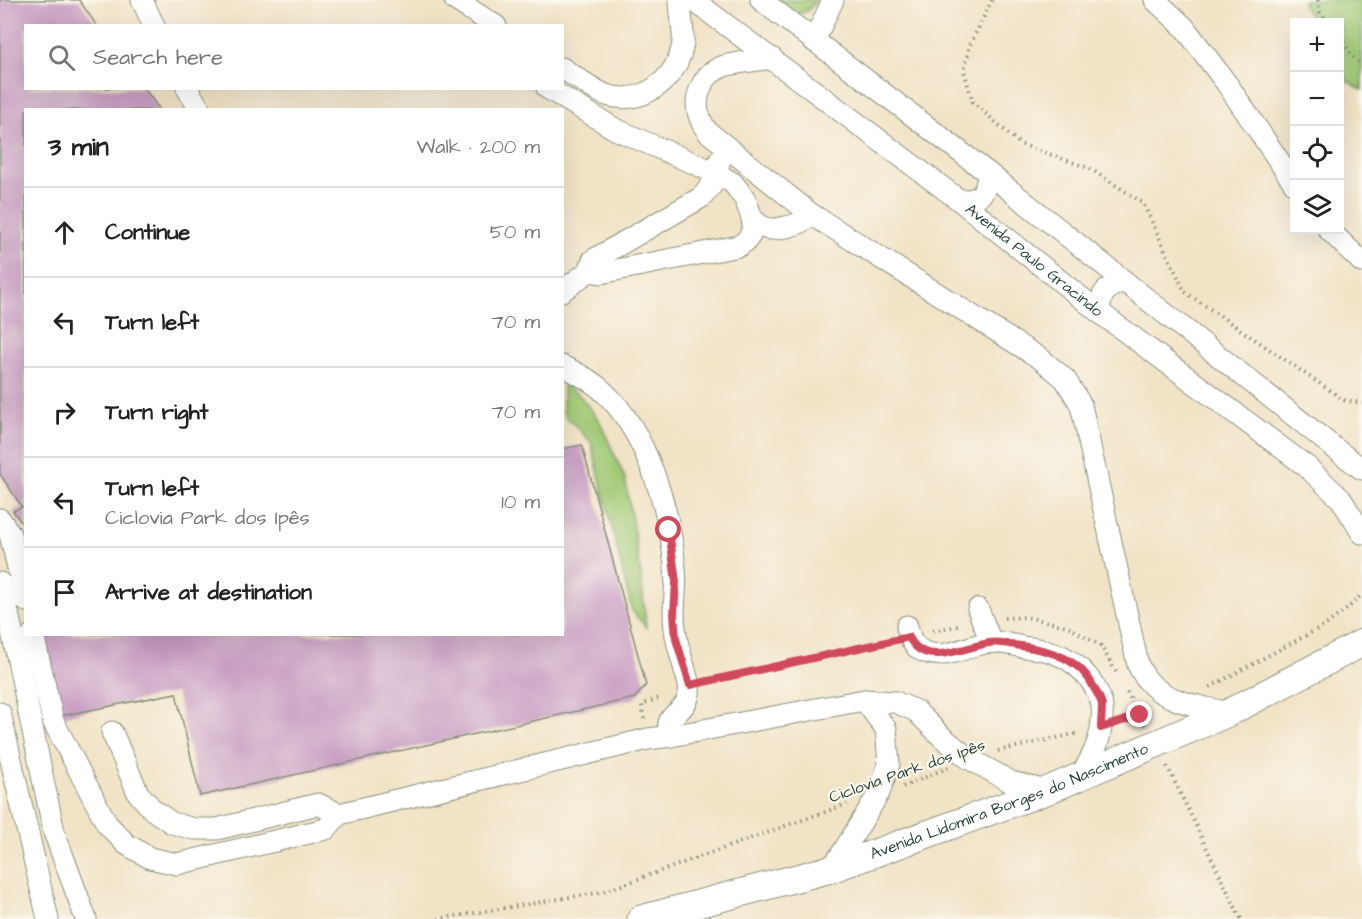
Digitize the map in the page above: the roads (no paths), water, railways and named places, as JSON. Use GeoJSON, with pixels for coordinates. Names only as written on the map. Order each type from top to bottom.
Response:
{"type":"FeatureCollection","features":[{"type":"Feature","properties":{"kind":"main road","name":"Avenida Lidomira Borges do Nascimento"},"geometry":{"type":"LineString","coordinates":[[641,919],[831,869],[1046,791],[1228,713],[1362,643]]}},
{"type":"Feature","properties":{"kind":"street"},"geometry":{"type":"LineString","coordinates":[[142,0],[153,24]]}},
{"type":"Feature","properties":{"kind":"street"},"geometry":{"type":"LineString","coordinates":[[455,0],[493,24]]}},
{"type":"Feature","properties":{"kind":"street"},"geometry":{"type":"LineString","coordinates":[[564,69],[605,95],[624,98],[642,95],[658,87],[672,74],[680,57],[684,39],[680,0]]}},
{"type":"Feature","properties":{"kind":"street","name":"Avenida Paulo Gracindo"},"geometry":{"type":"LineString","coordinates":[[693,0],[959,200],[1099,312],[1306,466],[1341,499],[1362,533]]}},
{"type":"Feature","properties":{"kind":"street"},"geometry":{"type":"LineString","coordinates":[[761,0],[988,173],[1362,469]]}},
{"type":"Feature","properties":{"kind":"street"},"geometry":{"type":"LineString","coordinates":[[814,41],[833,0]]}},
{"type":"Feature","properties":{"kind":"street"},"geometry":{"type":"LineString","coordinates":[[1155,0],[1184,27],[1220,74],[1292,180]]}},
{"type":"Feature","properties":{"kind":"street"},"geometry":{"type":"LineString","coordinates":[[772,58],[723,66],[711,73],[703,83],[698,95],[697,109],[708,132],[811,214],[1041,359],[1065,379],[1081,405],[1138,665],[1148,682],[1163,695],[1228,713]]}},
{"type":"Feature","properties":{"kind":"street"},"geometry":{"type":"LineString","coordinates":[[188,90],[199,108]]}},
{"type":"Feature","properties":{"kind":"street"},"geometry":{"type":"LineString","coordinates":[[550,90],[615,129],[716,172],[733,183],[745,199],[752,218],[751,234],[739,246],[601,273],[590,271]]}},
{"type":"Feature","properties":{"kind":"street"},"geometry":{"type":"LineString","coordinates":[[564,290],[590,271],[593,260],[702,197],[711,186],[720,163],[722,152],[720,142]]}},
{"type":"Feature","properties":{"kind":"street"},"geometry":{"type":"LineString","coordinates":[[959,200],[970,200],[981,195],[988,185],[988,173]]}},
{"type":"Feature","properties":{"kind":"street"},"geometry":{"type":"LineString","coordinates":[[752,218],[757,224],[774,230],[803,222],[811,214]]}},
{"type":"Feature","properties":{"kind":"street"},"geometry":{"type":"LineString","coordinates":[[648,228],[643,239],[646,251],[649,256],[660,261]]}},
{"type":"Feature","properties":{"kind":"street"},"geometry":{"type":"LineString","coordinates":[[1333,234],[1362,262]]}},
{"type":"Feature","properties":{"kind":"street"},"geometry":{"type":"LineString","coordinates":[[1099,312],[1100,302],[1105,292],[1113,284],[1124,281]]}},
{"type":"Feature","properties":{"kind":"street"},"geometry":{"type":"LineString","coordinates":[[564,367],[582,375],[605,393],[623,414],[636,433],[658,485],[675,566],[676,639],[690,685],[690,692],[684,706],[670,719],[671,736]]}},
{"type":"Feature","properties":{"kind":"street"},"geometry":{"type":"LineString","coordinates":[[0,519],[10,534],[24,593]]}},
{"type":"Feature","properties":{"kind":"street"},"geometry":{"type":"LineString","coordinates":[[0,583],[5,598],[8,650],[54,832],[86,919]]}},
{"type":"Feature","properties":{"kind":"street"},"geometry":{"type":"LineString","coordinates":[[981,615],[991,642]]}},
{"type":"Feature","properties":{"kind":"street"},"geometry":{"type":"LineString","coordinates":[[908,631],[912,644],[930,654],[955,652],[991,642],[1055,653],[1075,664],[1091,681],[1102,702],[1101,728],[1095,752],[1082,774]]}},
{"type":"Feature","properties":{"kind":"street"},"geometry":{"type":"LineString","coordinates":[[33,636],[53,721],[107,824],[126,844],[150,858],[177,864],[326,829],[339,814],[648,739],[864,700],[895,702],[916,711],[968,759],[1011,782],[1046,791]]}},
{"type":"Feature","properties":{"kind":"street"},"geometry":{"type":"LineString","coordinates":[[831,869],[879,793],[890,764],[886,729],[864,700]]}},
{"type":"Feature","properties":{"kind":"street"},"geometry":{"type":"LineString","coordinates":[[0,713],[48,919]]}},
{"type":"Feature","properties":{"kind":"street"},"geometry":{"type":"LineString","coordinates":[[112,732],[138,793],[153,810],[172,823],[194,829],[216,829],[318,804],[339,814]]}}]}
